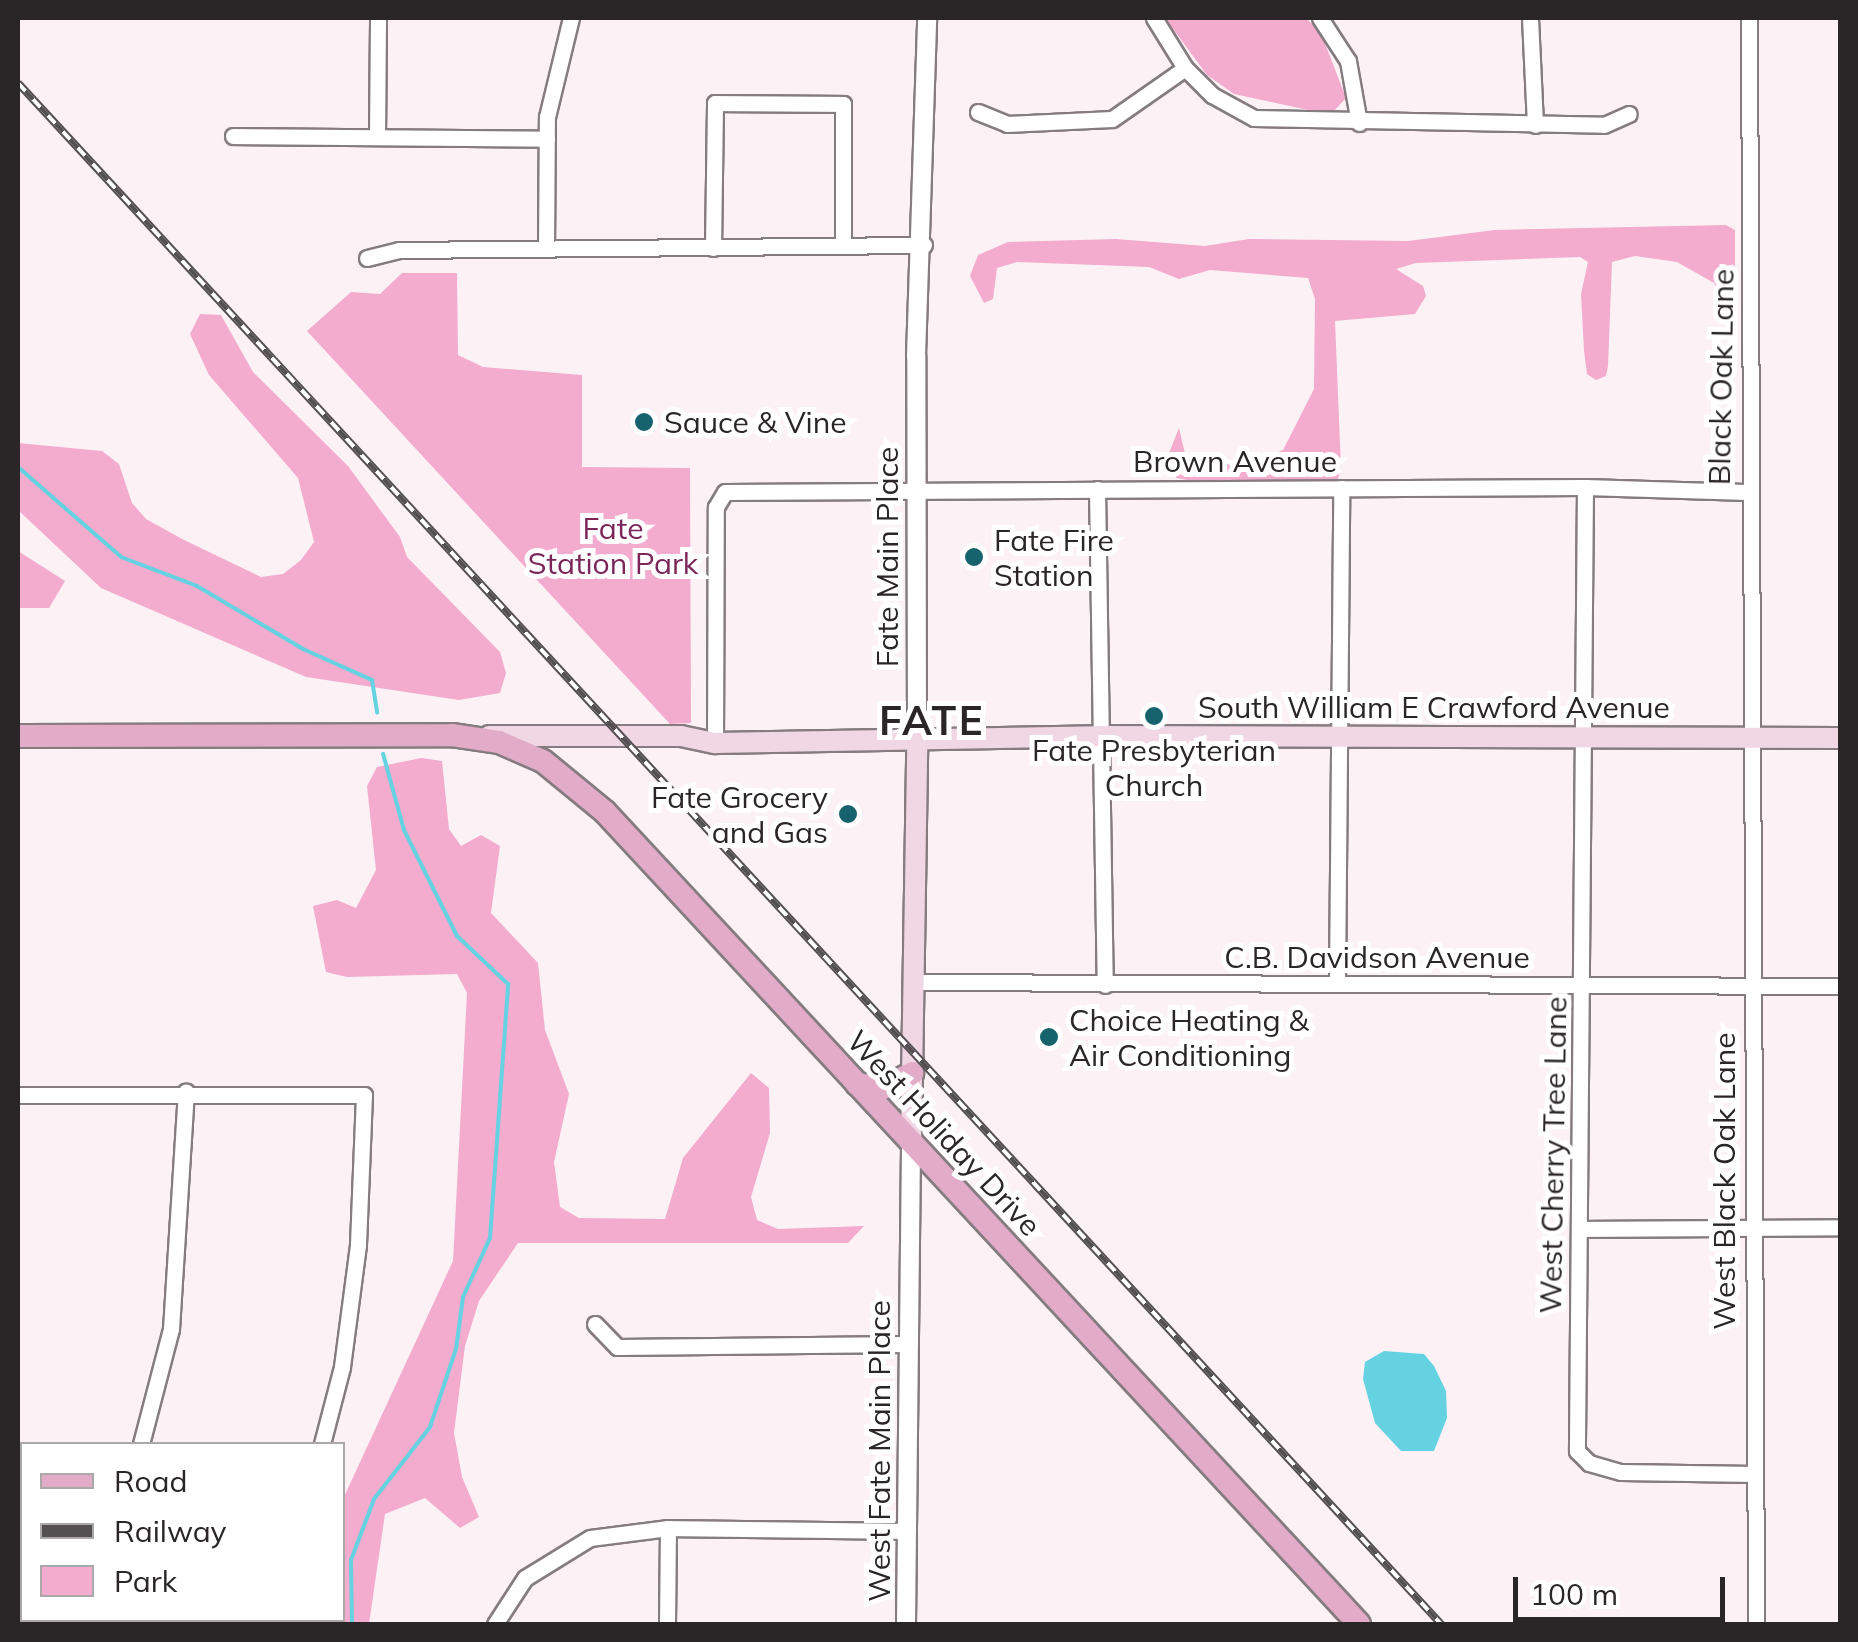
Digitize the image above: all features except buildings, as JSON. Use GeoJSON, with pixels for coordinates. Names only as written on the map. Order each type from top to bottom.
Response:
{"type":"FeatureCollection","features":[{"type":"Feature","properties":{"kind":"main road","name":"South William E Crawford Avenue"},"geometry":{"type":"LineString","coordinates":[[452,735],[681,736],[714,743],[1099,736],[1840,738]]}},
{"type":"Feature","properties":{"kind":"main road","name":"West Holiday Drive"},"geometry":{"type":"LineString","coordinates":[[18,736],[452,735],[524,750],[576,786],[1358,1624]]}},
{"type":"Feature","properties":{"kind":"main road","name":"Fate Main Place"},"geometry":{"type":"LineString","coordinates":[[912,1143],[917,741]]}},
{"type":"Feature","properties":{"kind":"main road"},"geometry":{"type":"LineString","coordinates":[[857,1084],[883,1088],[912,1073]]}},
{"type":"Feature","properties":{"kind":"street"},"geometry":{"type":"LineString","coordinates":[[377,137],[378,18]]}},
{"type":"Feature","properties":{"kind":"street"},"geometry":{"type":"LineString","coordinates":[[546,249],[547,139],[571,18]]}},
{"type":"Feature","properties":{"kind":"street","name":"Fate Main Place"},"geometry":{"type":"LineString","coordinates":[[917,741],[917,489],[926,18]]}},
{"type":"Feature","properties":{"kind":"street"},"geometry":{"type":"LineString","coordinates":[[1154,18],[1185,68],[1212,95],[1254,118],[1604,125],[1629,114]]}},
{"type":"Feature","properties":{"kind":"street"},"geometry":{"type":"LineString","coordinates":[[1320,18],[1348,61],[1359,123]]}},
{"type":"Feature","properties":{"kind":"street"},"geometry":{"type":"LineString","coordinates":[[1530,18],[1534,125]]}},
{"type":"Feature","properties":{"kind":"street","name":"Black Oak Lane"},"geometry":{"type":"LineString","coordinates":[[1747,737],[1749,18]]}},
{"type":"Feature","properties":{"kind":"street"},"geometry":{"type":"LineString","coordinates":[[978,112],[1006,124],[1112,118],[1185,68]]}},
{"type":"Feature","properties":{"kind":"street"},"geometry":{"type":"LineString","coordinates":[[713,248],[714,103],[844,104],[843,246]]}},
{"type":"Feature","properties":{"kind":"street"},"geometry":{"type":"LineString","coordinates":[[233,136],[547,139]]}},
{"type":"Feature","properties":{"kind":"street"},"geometry":{"type":"LineString","coordinates":[[367,258],[399,250],[924,244]]}},
{"type":"Feature","properties":{"kind":"street","name":"Brown Avenue"},"geometry":{"type":"LineString","coordinates":[[714,743],[716,506],[725,492],[1585,487],[1746,492]]}},
{"type":"Feature","properties":{"kind":"street","name":"West Cherry Tree Lane"},"geometry":{"type":"LineString","coordinates":[[1585,487],[1578,1451],[1589,1463],[1621,1472],[1755,1474]]}},
{"type":"Feature","properties":{"kind":"street"},"geometry":{"type":"LineString","coordinates":[[1336,984],[1341,488]]}},
{"type":"Feature","properties":{"kind":"street"},"geometry":{"type":"LineString","coordinates":[[1097,489],[1104,986]]}},
{"type":"Feature","properties":{"kind":"street","name":"West Black Oak Lane"},"geometry":{"type":"LineString","coordinates":[[1747,737],[1756,1624]]}},
{"type":"Feature","properties":{"kind":"street","name":"C.B. Davidson Avenue"},"geometry":{"type":"LineString","coordinates":[[914,982],[1104,986],[1840,986]]}},
{"type":"Feature","properties":{"kind":"street"},"geometry":{"type":"LineString","coordinates":[[18,1096],[186,1091],[364,1096],[358,1244],[342,1367],[323,1442]]}},
{"type":"Feature","properties":{"kind":"street"},"geometry":{"type":"LineString","coordinates":[[142,1442],[171,1330],[186,1091]]}},
{"type":"Feature","properties":{"kind":"street","name":"Fate Main Place"},"geometry":{"type":"LineString","coordinates":[[906,1277],[912,1143]]}},
{"type":"Feature","properties":{"kind":"street"},"geometry":{"type":"LineString","coordinates":[[1582,1229],[1840,1227]]}},
{"type":"Feature","properties":{"kind":"street","name":"West Fate Main Place"},"geometry":{"type":"LineString","coordinates":[[906,1277],[906,1624]]}},
{"type":"Feature","properties":{"kind":"street"},"geometry":{"type":"LineString","coordinates":[[596,1324],[616,1347],[906,1344]]}},
{"type":"Feature","properties":{"kind":"street"},"geometry":{"type":"LineString","coordinates":[[667,1624],[668,1528]]}},
{"type":"Feature","properties":{"kind":"street"},"geometry":{"type":"LineString","coordinates":[[496,1624],[525,1578],[590,1538],[668,1528],[905,1530]]}},
{"type":"Feature","properties":{"kind":"green space"},"geometry":{"type":"Polygon","coordinates":[[[1165,18],[1306,18],[1321,33],[1346,98],[1334,111],[1313,111],[1234,94],[1207,75],[1165,18]]]}},
{"type":"Feature","properties":{"kind":"green space"},"geometry":{"type":"Polygon","coordinates":[[[1726,225],[1735,230],[1735,303],[1729,312],[1714,283],[1677,262],[1635,256],[1612,262],[1608,366],[1606,376],[1596,380],[1587,374],[1584,351],[1581,294],[1588,262],[1580,257],[1416,263],[1396,269],[1423,286],[1426,296],[1415,314],[1335,321],[1341,468],[1338,479],[1317,481],[1187,480],[1176,478],[1167,458],[1179,428],[1186,458],[1196,461],[1263,459],[1283,450],[1314,389],[1315,299],[1308,278],[1210,270],[1179,279],[1149,267],[1017,262],[997,268],[993,299],[984,303],[970,276],[978,255],[1008,242],[1116,239],[1205,246],[1249,239],[1408,241],[1495,230],[1726,225]]]}},
{"type":"Feature","properties":{"kind":"green space","name":"Fate Station Park"},"geometry":{"type":"Polygon","coordinates":[[[402,273],[457,273],[458,355],[483,367],[582,375],[582,467],[690,468],[691,723],[670,724],[307,331],[351,292],[380,294],[402,273]]]}},
{"type":"Feature","properties":{"kind":"green space"},"geometry":{"type":"Polygon","coordinates":[[[200,314],[221,315],[253,372],[348,466],[400,537],[407,557],[500,652],[506,673],[500,693],[459,700],[306,677],[101,588],[18,510],[18,443],[102,451],[119,464],[132,503],[146,519],[184,540],[261,577],[283,574],[301,560],[314,542],[298,478],[209,375],[190,334],[200,314]]]}},
{"type":"Feature","properties":{"kind":"green space"},"geometry":{"type":"Polygon","coordinates":[[[18,551],[65,581],[49,608],[18,608],[18,551]]]}},
{"type":"Feature","properties":{"kind":"green space"},"geometry":{"type":"Polygon","coordinates":[[[421,758],[442,761],[449,829],[461,846],[481,835],[500,846],[491,913],[538,963],[545,1030],[569,1094],[554,1162],[560,1207],[579,1218],[665,1219],[683,1158],[751,1073],[769,1088],[770,1133],[751,1197],[757,1220],[778,1229],[864,1226],[848,1243],[518,1243],[479,1301],[465,1346],[454,1433],[462,1477],[479,1517],[460,1528],[425,1498],[385,1514],[369,1624],[283,1624],[345,1622],[345,1495],[453,1261],[467,993],[457,974],[347,977],[326,972],[313,906],[337,900],[356,908],[376,870],[367,786],[377,767],[421,758]]]}},
{"type":"Feature","properties":{"kind":"water"},"geometry":{"type":"Polygon","coordinates":[[[1384,1351],[1424,1354],[1434,1366],[1446,1391],[1447,1418],[1434,1451],[1401,1451],[1375,1423],[1363,1379],[1365,1362],[1384,1351]]]}},
{"type":"Feature","properties":{"kind":"waterway"},"geometry":{"type":"LineString","coordinates":[[18,467],[121,557],[197,586],[303,649],[372,680],[377,713]]}},
{"type":"Feature","properties":{"kind":"waterway"},"geometry":{"type":"LineString","coordinates":[[352,1624],[351,1560],[374,1499],[430,1427],[456,1349],[463,1297],[490,1238],[508,984],[457,936],[404,830],[383,754]]}},
{"type":"Feature","properties":{"kind":"railway"},"geometry":{"type":"LineString","coordinates":[[18,83],[1441,1624]]}},
{"type":"Feature","properties":{"kind":"place","name":"Sauce & Vine"},"geometry":{"type":"Point","coordinates":[644,422]}},
{"type":"Feature","properties":{"kind":"place","name":"Fate Fire Station"},"geometry":{"type":"Point","coordinates":[974,557]}},
{"type":"Feature","properties":{"kind":"place","name":"Fate Presbyterian Church"},"geometry":{"type":"Point","coordinates":[1154,716]}},
{"type":"Feature","properties":{"kind":"place","name":"Fate Grocery and Gas"},"geometry":{"type":"Point","coordinates":[848,814]}},
{"type":"Feature","properties":{"kind":"place","name":"Choice Heating & Air Conditioning"},"geometry":{"type":"Point","coordinates":[1049,1037]}},
{"type":"Feature","properties":{"kind":"district","name":"FATE"},"geometry":{"type":"Point","coordinates":[932,720]}}]}
